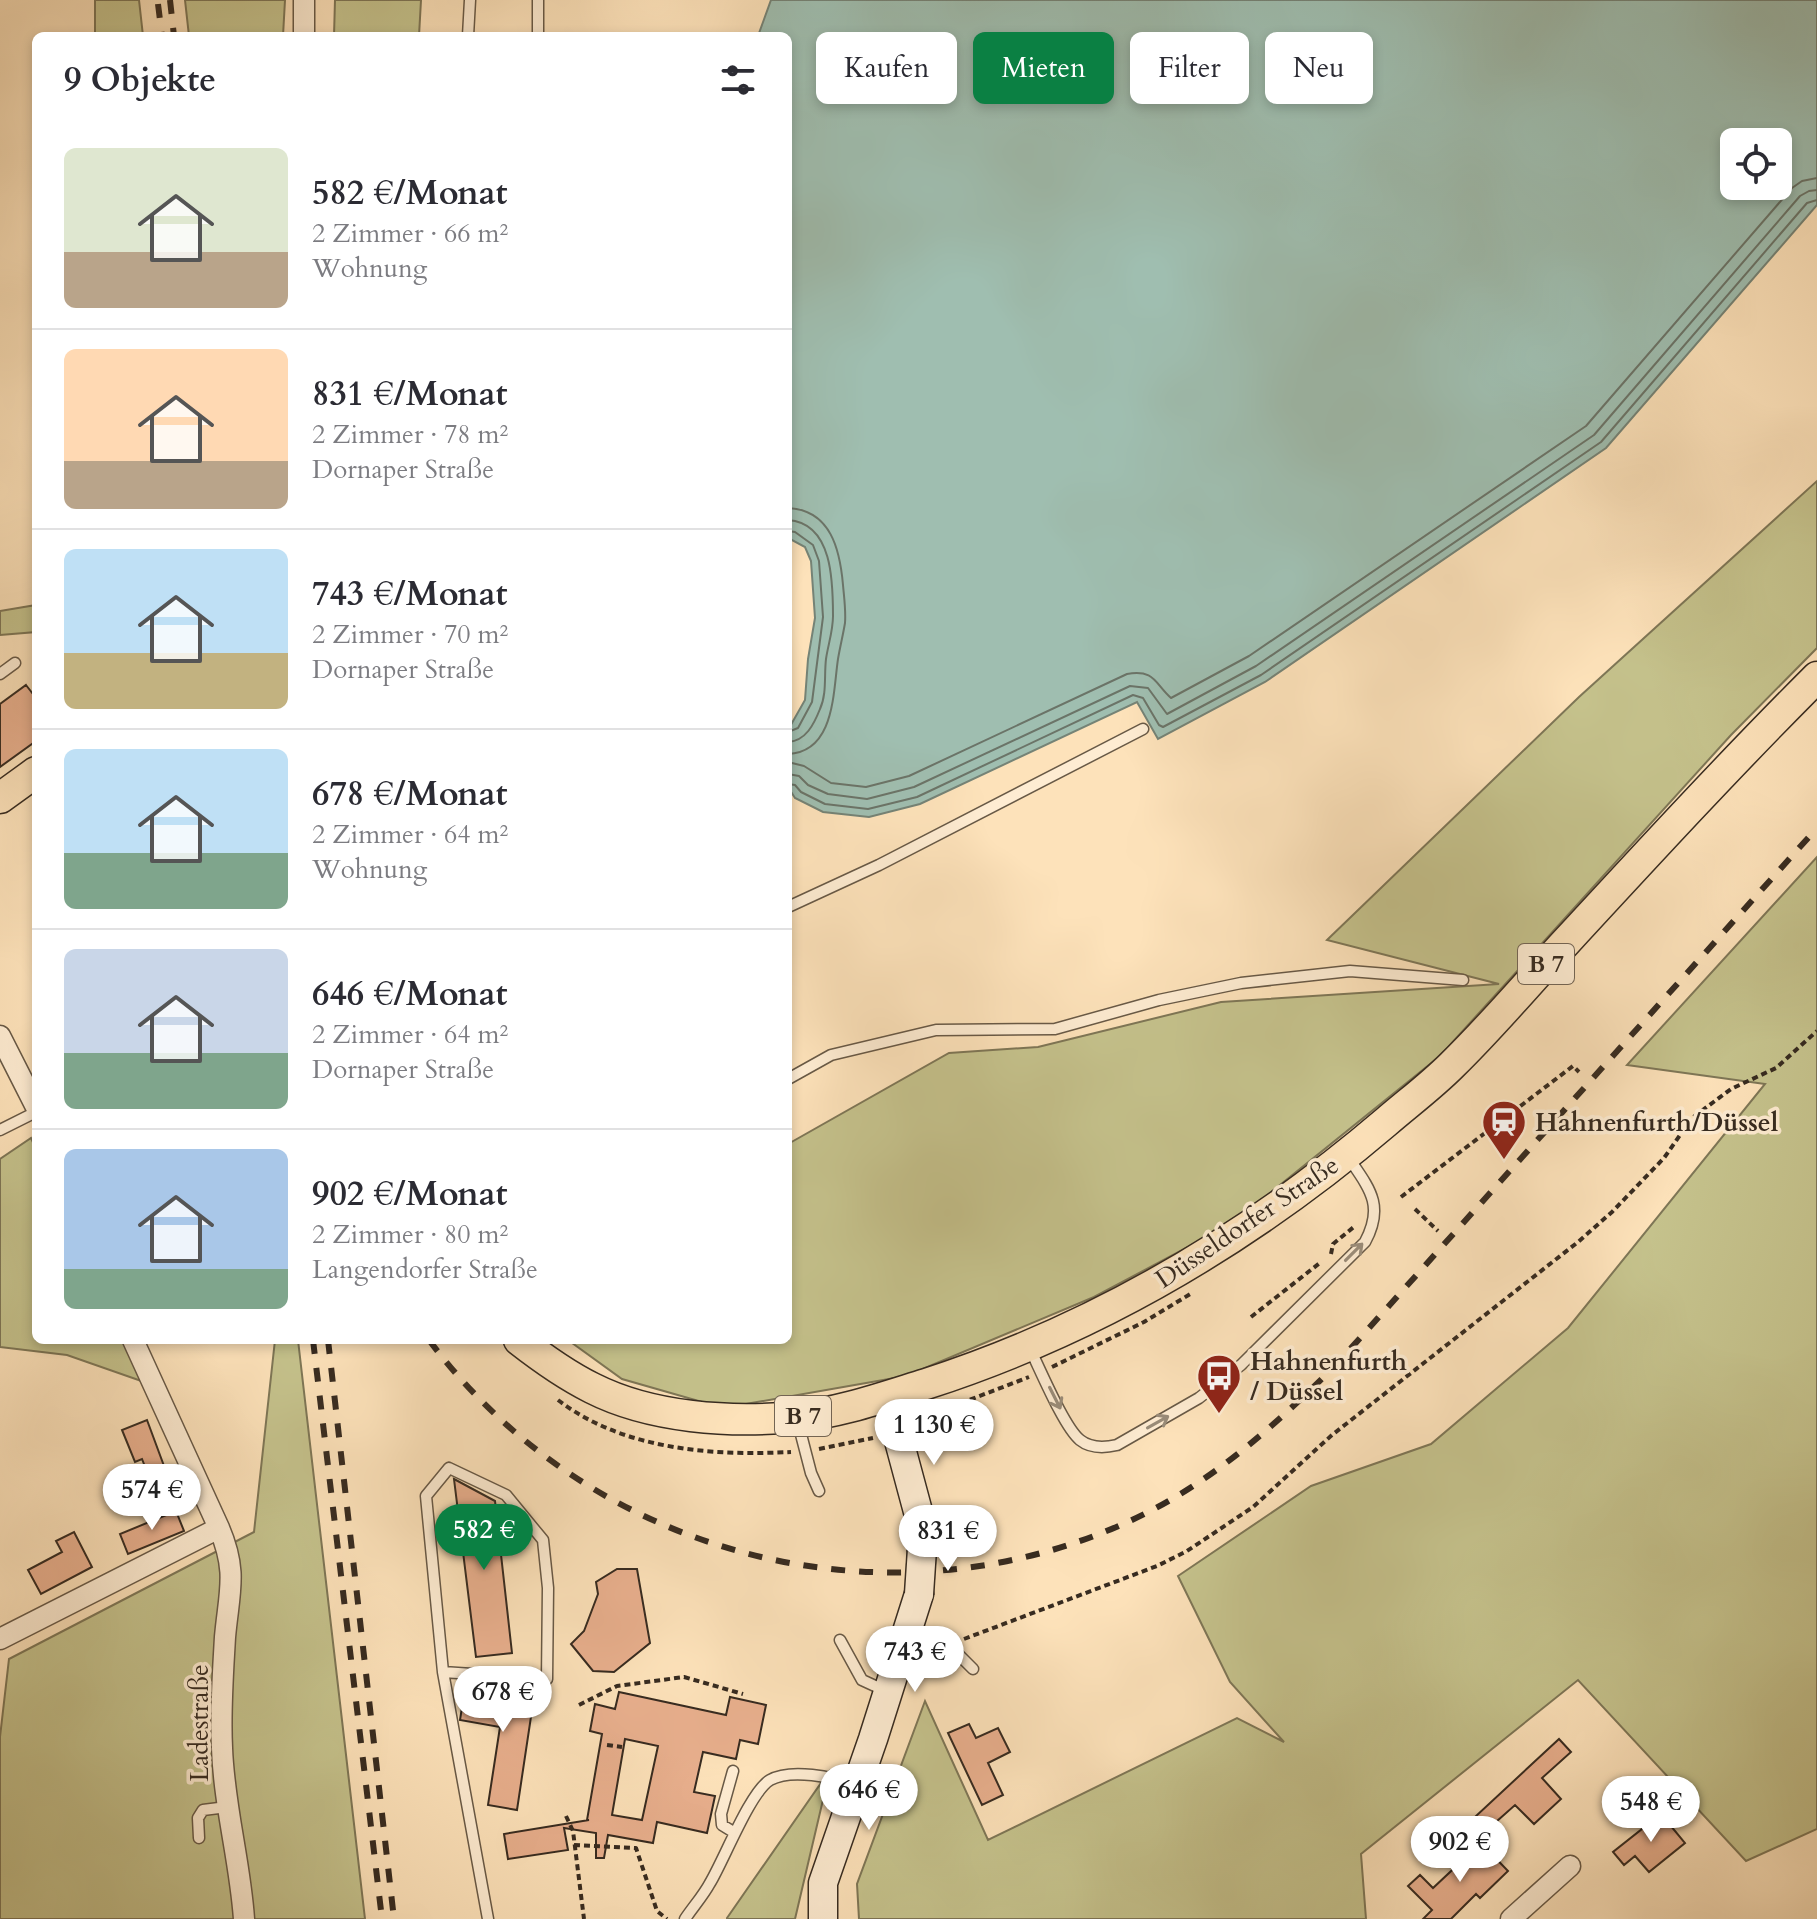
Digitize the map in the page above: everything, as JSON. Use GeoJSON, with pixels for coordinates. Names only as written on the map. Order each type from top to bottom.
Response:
{"type":"FeatureCollection","features":[{"type":"Feature","properties":{"kind":"main road","name":"Düsseldorfer Straße"},"geometry":{"type":"LineString","coordinates":[[524,1344],[594,1390],[636,1404],[718,1417],[796,1417],[887,1396],[1029,1347],[1175,1275],[1242,1232],[1347,1155],[1451,1066],[1734,760],[1817,677]]}},
{"type":"Feature","properties":{"kind":"main road"},"geometry":{"type":"LineString","coordinates":[[0,798],[32,775]]}},
{"type":"Feature","properties":{"kind":"main road"},"geometry":{"type":"LineString","coordinates":[[823,1919],[823,1883],[919,1594],[920,1519],[887,1396]]}},
{"type":"Feature","properties":{"kind":"street"},"geometry":{"type":"LineString","coordinates":[[304,0],[304,32]]}},
{"type":"Feature","properties":{"kind":"street"},"geometry":{"type":"LineString","coordinates":[[0,1036],[32,1101]]}},
{"type":"Feature","properties":{"kind":"street","name":"Ladestraße"},"geometry":{"type":"LineString","coordinates":[[135,1344],[219,1528],[230,1559],[232,1582],[225,1638],[222,1732],[227,1807],[241,1879],[244,1919]]}},
{"type":"Feature","properties":{"kind":"street"},"geometry":{"type":"LineString","coordinates":[[0,1639],[219,1528]]}},
{"type":"Feature","properties":{"kind":"street"},"geometry":{"type":"LineString","coordinates":[[1511,1919],[1570,1866]]}},
{"type":"Feature","properties":{"kind":"lane"},"geometry":{"type":"LineString","coordinates":[[468,32],[470,0]]}},
{"type":"Feature","properties":{"kind":"lane"},"geometry":{"type":"LineString","coordinates":[[538,0],[538,32]]}},
{"type":"Feature","properties":{"kind":"lane"},"geometry":{"type":"LineString","coordinates":[[0,674],[15,663]]}},
{"type":"Feature","properties":{"kind":"lane"},"geometry":{"type":"LineString","coordinates":[[792,905],[879,865],[1143,729]]}},
{"type":"Feature","properties":{"kind":"lane"},"geometry":{"type":"LineString","coordinates":[[792,1077],[831,1055],[936,1030],[1055,1029],[1159,1000],[1241,983],[1350,971],[1463,980]]}},
{"type":"Feature","properties":{"kind":"lane"},"geometry":{"type":"LineString","coordinates":[[0,1130],[32,1111]]}},
{"type":"Feature","properties":{"kind":"lane"},"geometry":{"type":"LineString","coordinates":[[1029,1347],[1068,1423],[1077,1438],[1087,1444],[1098,1447],[1117,1445],[1199,1398],[1241,1365],[1365,1242],[1372,1227],[1375,1207],[1371,1193],[1347,1155]]}},
{"type":"Feature","properties":{"kind":"lane"},"geometry":{"type":"LineString","coordinates":[[796,1417],[819,1491]]}},
{"type":"Feature","properties":{"kind":"lane"},"geometry":{"type":"LineString","coordinates":[[443,1672],[547,1679],[548,1588],[543,1540],[506,1495],[449,1468],[426,1496],[443,1672],[488,1919]]}},
{"type":"Feature","properties":{"kind":"lane"},"geometry":{"type":"LineString","coordinates":[[908,1632],[949,1645],[973,1669]]}},
{"type":"Feature","properties":{"kind":"lane"},"geometry":{"type":"LineString","coordinates":[[840,1640],[862,1680],[888,1691]]}},
{"type":"Feature","properties":{"kind":"lane"},"geometry":{"type":"LineString","coordinates":[[733,1771],[721,1814],[722,1825],[735,1833]]}},
{"type":"Feature","properties":{"kind":"lane"},"geometry":{"type":"LineString","coordinates":[[685,1919],[710,1884],[735,1833],[767,1781],[784,1775],[830,1777],[857,1785]]}},
{"type":"Feature","properties":{"kind":"lane"},"geometry":{"type":"LineString","coordinates":[[199,1838],[198,1818],[203,1810],[227,1807]]}},
{"type":"Feature","properties":{"kind":"path"},"geometry":{"type":"LineString","coordinates":[[949,1645],[1157,1566],[1218,1532],[1253,1507],[1332,1435],[1578,1242],[1664,1158],[1692,1118],[1731,1089],[1776,1068],[1817,1031]]}},
{"type":"Feature","properties":{"kind":"path"},"geometry":{"type":"LineString","coordinates":[[1401,1197],[1573,1066],[1579,1072]]}},
{"type":"Feature","properties":{"kind":"path"},"geometry":{"type":"LineString","coordinates":[[1415,1209],[1438,1231]]}},
{"type":"Feature","properties":{"kind":"path"},"geometry":{"type":"LineString","coordinates":[[579,1705],[617,1686],[684,1677],[743,1694]]}},
{"type":"Feature","properties":{"kind":"path"},"geometry":{"type":"LineString","coordinates":[[607,1745],[622,1747]]}},
{"type":"Feature","properties":{"kind":"path"},"geometry":{"type":"LineString","coordinates":[[566,1816],[573,1831],[584,1919]]}},
{"type":"Feature","properties":{"kind":"path"},"geometry":{"type":"LineString","coordinates":[[574,1845],[636,1848],[657,1911],[667,1919]]}},
{"type":"Feature","properties":{"kind":"shaded area"},"geometry":{"type":"Polygon","coordinates":[[[95,0],[139,0],[143,32],[95,32],[95,0]]]}},
{"type":"Feature","properties":{"kind":"shaded area"},"geometry":{"type":"Polygon","coordinates":[[[185,0],[285,0],[283,32],[189,32],[185,0]]]}},
{"type":"Feature","properties":{"kind":"shaded area"},"geometry":{"type":"Polygon","coordinates":[[[335,0],[421,0],[419,32],[334,32],[335,0]]]}},
{"type":"Feature","properties":{"kind":"shaded area"},"geometry":{"type":"Polygon","coordinates":[[[1817,481],[1817,648],[1731,735],[1440,1056],[1233,1223],[1094,1297],[906,1376],[723,1408],[622,1379],[574,1344],[792,1344],[792,1142],[949,1053],[1038,1047],[1221,1002],[1499,984],[1327,940],[1579,697],[1817,481]]]}},
{"type":"Feature","properties":{"kind":"shaded area"},"geometry":{"type":"Polygon","coordinates":[[[32,606],[32,632],[0,635],[0,611],[32,606]]]}},
{"type":"Feature","properties":{"kind":"shaded area"},"geometry":{"type":"Polygon","coordinates":[[[1817,857],[1817,1829],[1746,1861],[1578,1680],[1361,1854],[1366,1919],[859,1919],[857,1884],[925,1701],[988,1840],[1237,1718],[1284,1742],[1230,1682],[1178,1576],[1311,1486],[1431,1444],[1568,1328],[1765,1084],[1627,1065],[1817,857]]]}},
{"type":"Feature","properties":{"kind":"shaded area"},"geometry":{"type":"Polygon","coordinates":[[[31,1138],[32,1344],[129,1344],[147,1383],[67,1355],[0,1347],[0,1159],[31,1138]]]}},
{"type":"Feature","properties":{"kind":"shaded area"},"geometry":{"type":"Polygon","coordinates":[[[275,1344],[298,1344],[365,1919],[0,1919],[0,1737],[9,1659],[254,1532],[275,1344]]]}},
{"type":"Feature","properties":{"kind":"shaded area"},"geometry":{"type":"Polygon","coordinates":[[[830,1770],[795,1919],[727,1919],[727,1918],[830,1770]]]}},
{"type":"Feature","properties":{"kind":"water"},"geometry":{"type":"Polygon","coordinates":[[[771,0],[1817,0],[1817,205],[1606,448],[1265,682],[1158,739],[1137,702],[920,804],[869,817],[823,812],[795,798],[792,793],[792,723],[805,700],[815,618],[811,561],[805,547],[792,540],[792,32],[759,32],[771,0]]]}},
{"type":"Feature","properties":{"kind":"building"},"geometry":{"type":"Polygon","coordinates":[[[26,685],[32,693],[32,744],[0,767],[0,704],[26,685]]]}},
{"type":"Feature","properties":{"kind":"building"},"geometry":{"type":"Polygon","coordinates":[[[147,1420],[167,1474],[175,1471],[188,1504],[163,1513],[142,1459],[135,1462],[122,1430],[147,1420]]]}},
{"type":"Feature","properties":{"kind":"building"},"geometry":{"type":"Polygon","coordinates":[[[454,1479],[495,1501],[512,1653],[476,1657],[454,1479]]]}},
{"type":"Feature","properties":{"kind":"building"},"geometry":{"type":"Polygon","coordinates":[[[176,1511],[184,1531],[128,1554],[120,1534],[176,1511]]]}},
{"type":"Feature","properties":{"kind":"building"},"geometry":{"type":"Polygon","coordinates":[[[74,1532],[92,1567],[41,1594],[28,1570],[62,1552],[56,1541],[74,1532]]]}},
{"type":"Feature","properties":{"kind":"building"},"geometry":{"type":"Polygon","coordinates":[[[617,1569],[637,1569],[650,1643],[614,1672],[593,1671],[571,1644],[584,1631],[598,1594],[596,1582],[617,1569]]]}},
{"type":"Feature","properties":{"kind":"building"},"geometry":{"type":"Polygon","coordinates":[[[466,1682],[535,1690],[517,1810],[488,1805],[500,1727],[460,1720],[466,1682]]]}},
{"type":"Feature","properties":{"kind":"building"},"geometry":{"type":"Polygon","coordinates":[[[619,1692],[726,1715],[730,1697],[766,1705],[758,1744],[740,1740],[736,1759],[703,1752],[694,1792],[715,1796],[707,1833],[657,1822],[653,1843],[608,1835],[604,1858],[596,1858],[596,1833],[564,1828],[568,1850],[508,1859],[504,1834],[589,1820],[602,1734],[590,1731],[595,1704],[615,1709],[619,1692]],[[625,1739],[612,1815],[642,1820],[658,1746],[625,1739]]]}},
{"type":"Feature","properties":{"kind":"building"},"geometry":{"type":"Polygon","coordinates":[[[969,1724],[976,1738],[998,1728],[1010,1752],[988,1763],[1003,1795],[982,1805],[948,1733],[969,1724]]]}},
{"type":"Feature","properties":{"kind":"building"},"geometry":{"type":"Polygon","coordinates":[[[1559,1739],[1571,1752],[1542,1778],[1561,1799],[1534,1824],[1515,1805],[1488,1829],[1476,1816],[1559,1739]]]}},
{"type":"Feature","properties":{"kind":"building"},"geometry":{"type":"Polygon","coordinates":[[[1661,1814],[1685,1843],[1649,1872],[1635,1856],[1624,1865],[1613,1852],[1661,1814]]]}},
{"type":"Feature","properties":{"kind":"building"},"geometry":{"type":"Polygon","coordinates":[[[1481,1843],[1508,1871],[1480,1898],[1476,1894],[1451,1919],[1423,1919],[1432,1910],[1408,1886],[1420,1875],[1433,1888],[1481,1843]]]}},
{"type":"Feature","properties":{"kind":"railway"},"geometry":{"type":"LineString","coordinates":[[170,0],[174,32]]}},
{"type":"Feature","properties":{"kind":"railway"},"geometry":{"type":"LineString","coordinates":[[158,4],[162,32]]}},
{"type":"Feature","properties":{"kind":"railway"},"geometry":{"type":"LineString","coordinates":[[433,1344],[498,1417],[578,1479],[667,1526],[762,1557],[861,1571],[961,1569],[1060,1548],[1156,1508],[1205,1478],[1251,1443],[1314,1386],[1817,828]]}},
{"type":"Feature","properties":{"kind":"railway"},"geometry":{"type":"LineString","coordinates":[[313,1344],[382,1919]]}},
{"type":"Feature","properties":{"kind":"railway"},"geometry":{"type":"LineString","coordinates":[[328,1344],[394,1919]]}},
{"type":"Feature","properties":{"kind":"place","name":"Hahnenfurth/Düssel"},"geometry":{"type":"Point","coordinates":[1504,1161]}},
{"type":"Feature","properties":{"kind":"place","name":"Hahnenfurth / Düssel"},"geometry":{"type":"Point","coordinates":[1219,1415]}}]}
